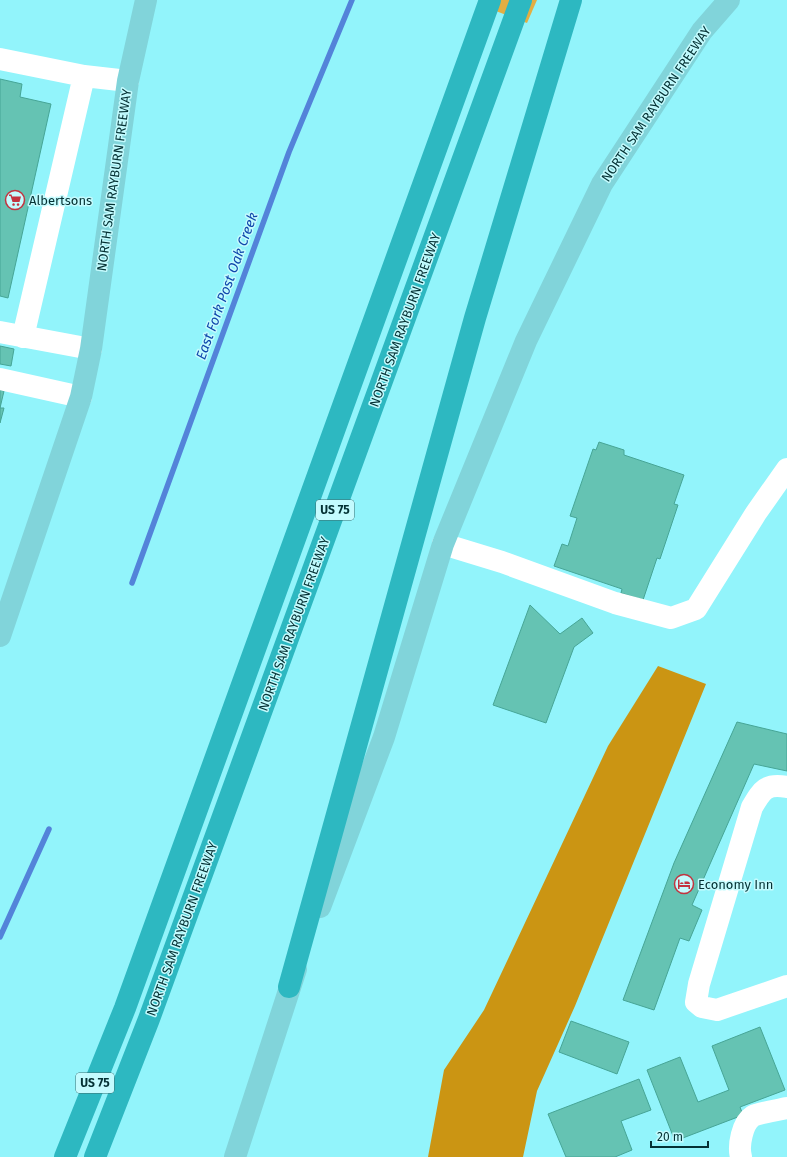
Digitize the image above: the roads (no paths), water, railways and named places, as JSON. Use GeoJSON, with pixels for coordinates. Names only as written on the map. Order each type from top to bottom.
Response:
{"type":"FeatureCollection","features":[{"type":"Feature","properties":{"kind":"highway","name":"NORTH SAM RAYBURN FREEWAY"},"geometry":{"type":"LineString","coordinates":[[65,1157],[125,1008],[490,0]]}},
{"type":"Feature","properties":{"kind":"highway","name":"NORTH SAM RAYBURN FREEWAY"},"geometry":{"type":"LineString","coordinates":[[95,1157],[152,1012],[521,0]]}},
{"type":"Feature","properties":{"kind":"highway"},"geometry":{"type":"LineString","coordinates":[[289,987],[473,326],[571,0]]}},
{"type":"Feature","properties":{"kind":"main road","name":"NORTH SAM RAYBURN FREEWAY"},"geometry":{"type":"LineString","coordinates":[[0,636],[81,397],[91,349],[128,81],[146,0]]}},
{"type":"Feature","properties":{"kind":"main road","name":"NORTH SAM RAYBURN FREEWAY"},"geometry":{"type":"LineString","coordinates":[[289,987],[384,738],[443,544],[526,341],[602,184],[702,31],[729,0]]}},
{"type":"Feature","properties":{"kind":"main road"},"geometry":{"type":"LineString","coordinates":[[235,1157],[289,987]]}},
{"type":"Feature","properties":{"kind":"lane"},"geometry":{"type":"LineString","coordinates":[[0,59],[84,76],[128,81]]}},
{"type":"Feature","properties":{"kind":"lane"},"geometry":{"type":"LineString","coordinates":[[23,337],[84,76]]}},
{"type":"Feature","properties":{"kind":"lane"},"geometry":{"type":"LineString","coordinates":[[0,332],[91,349]]}},
{"type":"Feature","properties":{"kind":"lane"},"geometry":{"type":"LineString","coordinates":[[0,379],[81,397]]}},
{"type":"Feature","properties":{"kind":"lane"},"geometry":{"type":"LineString","coordinates":[[443,544],[502,562],[615,603],[671,618],[696,609],[756,513],[787,469]]}},
{"type":"Feature","properties":{"kind":"lane"},"geometry":{"type":"LineString","coordinates":[[787,787],[777,785],[762,791],[752,807],[699,984],[696,1002],[702,1007],[717,1010],[787,986]]}},
{"type":"Feature","properties":{"kind":"lane"},"geometry":{"type":"LineString","coordinates":[[741,1157],[740,1142],[742,1129],[752,1116],[787,1108]]}},
{"type":"Feature","properties":{"kind":"waterway","name":"East Fork Post Oak Creek"},"geometry":{"type":"LineString","coordinates":[[132,583],[289,152],[352,0]]}},
{"type":"Feature","properties":{"kind":"waterway","name":"East Fork Post Oak Creek"},"geometry":{"type":"LineString","coordinates":[[0,937],[49,829]]}},
{"type":"Feature","properties":{"kind":"place","name":"Albertsons"},"geometry":{"type":"Point","coordinates":[15,200]}},
{"type":"Feature","properties":{"kind":"place","name":"Economy Inn"},"geometry":{"type":"Point","coordinates":[684,884]}}]}
